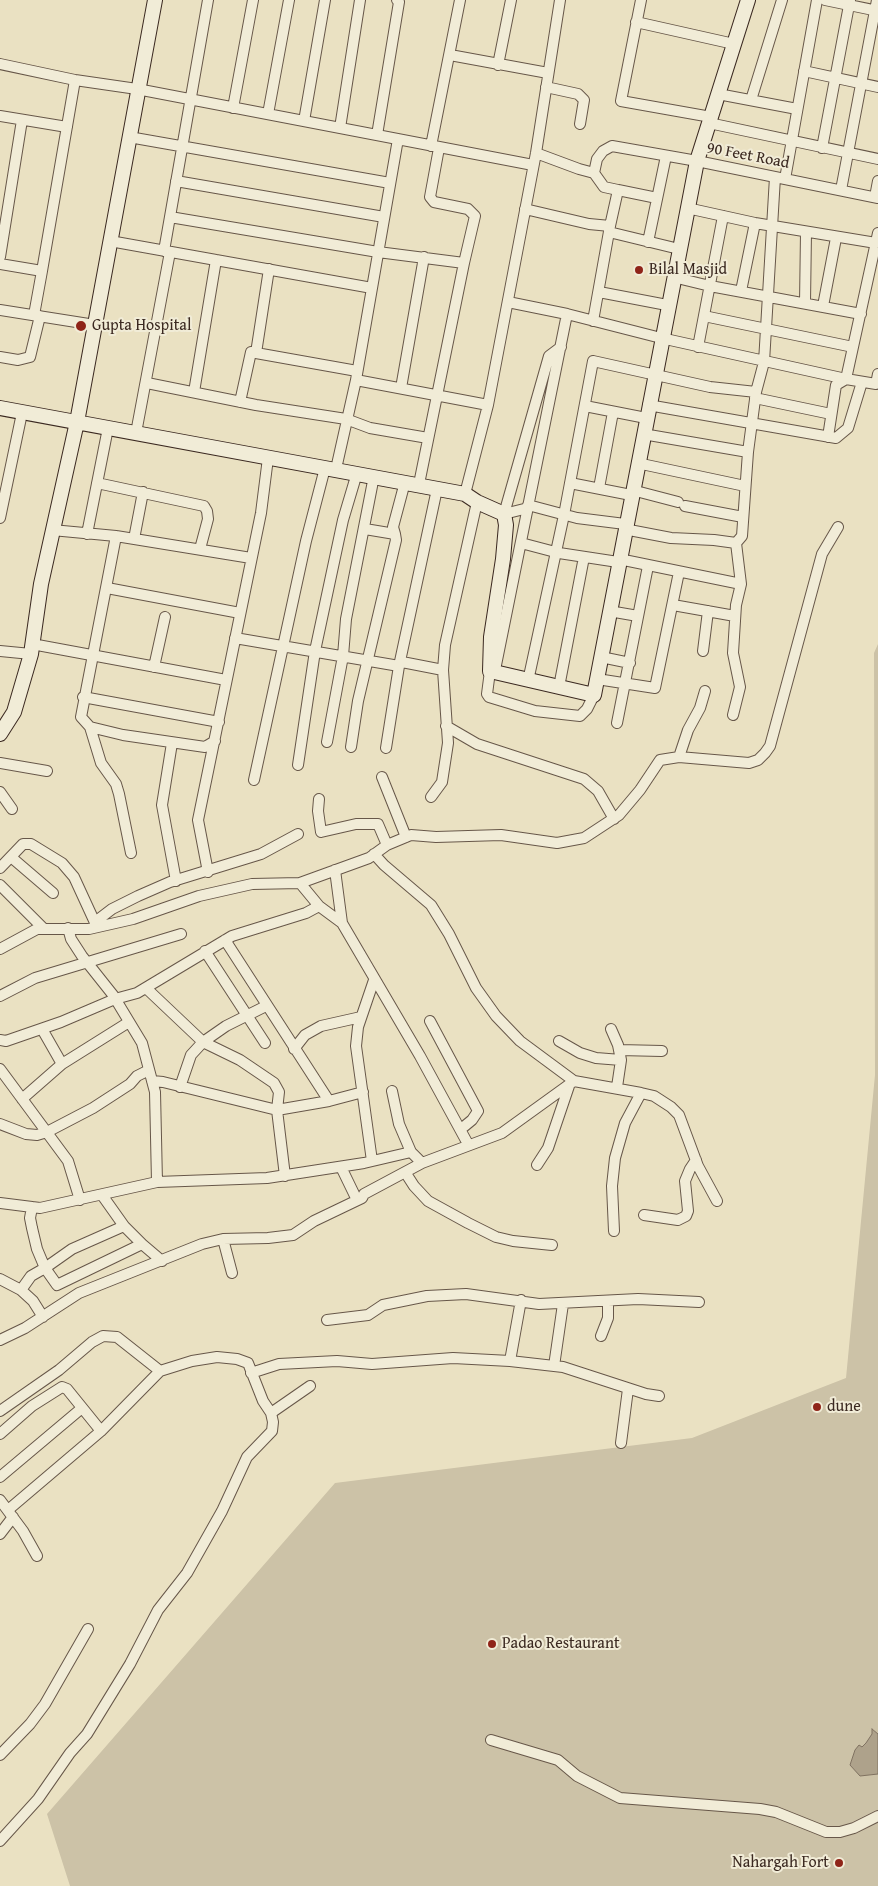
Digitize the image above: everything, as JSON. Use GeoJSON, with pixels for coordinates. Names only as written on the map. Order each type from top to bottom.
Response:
{"type":"FeatureCollection","features":[{"type":"Feature","properties":{"kind":"street"},"geometry":{"type":"LineString","coordinates":[[0,734],[14,712],[31,649],[52,530],[77,422],[137,89],[155,0]]}},
{"type":"Feature","properties":{"kind":"street"},"geometry":{"type":"LineString","coordinates":[[136,433],[147,383],[167,251],[170,217],[208,0]]}},
{"type":"Feature","properties":{"kind":"street"},"geometry":{"type":"LineString","coordinates":[[233,108],[253,0]]}},
{"type":"Feature","properties":{"kind":"street"},"geometry":{"type":"LineString","coordinates":[[268,114],[289,0]]}},
{"type":"Feature","properties":{"kind":"street"},"geometry":{"type":"LineString","coordinates":[[304,121],[326,0]]}},
{"type":"Feature","properties":{"kind":"street"},"geometry":{"type":"LineString","coordinates":[[340,128],[360,0]]}},
{"type":"Feature","properties":{"kind":"street"},"geometry":{"type":"LineString","coordinates":[[377,135],[399,2],[397,0]]}},
{"type":"Feature","properties":{"kind":"street"},"geometry":{"type":"LineString","coordinates":[[351,747],[358,700],[369,662],[396,540],[394,527],[428,438],[474,216],[473,212],[468,209],[434,202],[430,197],[435,147],[460,0]]}},
{"type":"Feature","properties":{"kind":"street"},"geometry":{"type":"LineString","coordinates":[[498,65],[511,0]]}},
{"type":"Feature","properties":{"kind":"street"},"geometry":{"type":"LineString","coordinates":[[431,797],[442,782],[448,743],[443,670],[450,617],[534,160],[560,0]]}},
{"type":"Feature","properties":{"kind":"street"},"geometry":{"type":"LineString","coordinates":[[534,160],[560,0]]}},
{"type":"Feature","properties":{"kind":"street"},"geometry":{"type":"LineString","coordinates":[[641,0],[622,101],[710,120],[822,148],[878,159]]}},
{"type":"Feature","properties":{"kind":"street"},"geometry":{"type":"LineString","coordinates":[[567,314],[521,543],[492,672],[487,685],[487,694],[489,697],[535,711],[580,716],[587,709],[594,695],[631,493],[697,161],[748,0]]}},
{"type":"Feature","properties":{"kind":"street"},"geometry":{"type":"LineString","coordinates":[[751,100],[782,0]]}},
{"type":"Feature","properties":{"kind":"street"},"geometry":{"type":"LineString","coordinates":[[733,715],[740,687],[733,653],[741,584],[736,543],[742,536],[748,452],[756,395],[764,362],[773,226],[780,178],[792,141],[817,0]]}},
{"type":"Feature","properties":{"kind":"street"},"geometry":{"type":"LineString","coordinates":[[825,0],[876,7],[840,190]]}},
{"type":"Feature","properties":{"kind":"street"},"geometry":{"type":"LineString","coordinates":[[822,148],[850,2]]}},
{"type":"Feature","properties":{"kind":"street"},"geometry":{"type":"LineString","coordinates":[[636,22],[734,44]]}},
{"type":"Feature","properties":{"kind":"street"},"geometry":{"type":"LineString","coordinates":[[450,55],[548,73]]}},
{"type":"Feature","properties":{"kind":"street"},"geometry":{"type":"LineString","coordinates":[[0,64],[75,80],[137,89],[435,147],[534,160],[594,172],[604,187],[657,198]]}},
{"type":"Feature","properties":{"kind":"street"},"geometry":{"type":"LineString","coordinates":[[804,71],[878,87]]}},
{"type":"Feature","properties":{"kind":"street"},"geometry":{"type":"LineString","coordinates":[[0,357],[18,360],[30,357],[42,271],[75,80]]}},
{"type":"Feature","properties":{"kind":"street"},"geometry":{"type":"LineString","coordinates":[[546,87],[578,94],[584,100],[580,124]]}},
{"type":"Feature","properties":{"kind":"street"},"geometry":{"type":"LineString","coordinates":[[718,94],[797,109]]}},
{"type":"Feature","properties":{"kind":"street"},"geometry":{"type":"LineString","coordinates":[[0,116],[67,128]]}},
{"type":"Feature","properties":{"kind":"street"},"geometry":{"type":"LineString","coordinates":[[0,257],[22,120]]}},
{"type":"Feature","properties":{"kind":"street"},"geometry":{"type":"LineString","coordinates":[[129,137],[390,183]]}},
{"type":"Feature","properties":{"kind":"street"},"geometry":{"type":"LineString","coordinates":[[254,780],[309,525],[331,469],[346,419],[356,375],[398,139]]}},
{"type":"Feature","properties":{"kind":"street","name":"90 Feet Road"},"geometry":{"type":"LineString","coordinates":[[594,172],[597,159],[603,151],[612,146],[876,197]]}},
{"type":"Feature","properties":{"kind":"street"},"geometry":{"type":"LineString","coordinates":[[648,242],[666,156]]}},
{"type":"Feature","properties":{"kind":"street"},"geometry":{"type":"LineString","coordinates":[[176,181],[384,217]]}},
{"type":"Feature","properties":{"kind":"street"},"geometry":{"type":"LineString","coordinates":[[876,197],[878,181]]}},
{"type":"Feature","properties":{"kind":"street"},"geometry":{"type":"LineString","coordinates":[[593,321],[609,229],[618,190]]}},
{"type":"Feature","properties":{"kind":"street"},"geometry":{"type":"LineString","coordinates":[[687,208],[836,238],[877,238],[846,379],[836,385],[828,436]]}},
{"type":"Feature","properties":{"kind":"street"},"geometry":{"type":"LineString","coordinates":[[525,209],[609,229],[648,242],[679,249]]}},
{"type":"Feature","properties":{"kind":"street"},"geometry":{"type":"LineString","coordinates":[[698,347],[723,216]]}},
{"type":"Feature","properties":{"kind":"street"},"geometry":{"type":"LineString","coordinates":[[170,217],[378,252],[464,263]]}},
{"type":"Feature","properties":{"kind":"street"},"geometry":{"type":"LineString","coordinates":[[741,292],[755,223]]}},
{"type":"Feature","properties":{"kind":"street"},"geometry":{"type":"LineString","coordinates":[[805,303],[806,232]]}},
{"type":"Feature","properties":{"kind":"street"},"geometry":{"type":"LineString","coordinates":[[823,306],[836,238]]}},
{"type":"Feature","properties":{"kind":"street"},"geometry":{"type":"LineString","coordinates":[[110,241],[372,288]]}},
{"type":"Feature","properties":{"kind":"street"},"geometry":{"type":"LineString","coordinates":[[401,388],[424,257]]}},
{"type":"Feature","properties":{"kind":"street"},"geometry":{"type":"LineString","coordinates":[[194,392],[216,260]]}},
{"type":"Feature","properties":{"kind":"street"},"geometry":{"type":"LineString","coordinates":[[0,264],[42,271]]}},
{"type":"Feature","properties":{"kind":"street"},"geometry":{"type":"LineString","coordinates":[[256,353],[268,269]]}},
{"type":"Feature","properties":{"kind":"street"},"geometry":{"type":"LineString","coordinates":[[673,277],[710,286],[861,314]]}},
{"type":"Feature","properties":{"kind":"street"},"geometry":{"type":"LineString","coordinates":[[599,292],[668,306]]}},
{"type":"Feature","properties":{"kind":"street"},"geometry":{"type":"LineString","coordinates":[[508,302],[567,314],[698,347],[846,379],[876,384],[878,374]]}},
{"type":"Feature","properties":{"kind":"street"},"geometry":{"type":"LineString","coordinates":[[0,310],[95,325]]}},
{"type":"Feature","properties":{"kind":"street"},"geometry":{"type":"LineString","coordinates":[[704,316],[853,347]]}},
{"type":"Feature","properties":{"kind":"street"},"geometry":{"type":"LineString","coordinates":[[492,672],[492,637],[506,525],[504,514],[549,356],[561,347]]}},
{"type":"Feature","properties":{"kind":"street"},"geometry":{"type":"LineString","coordinates":[[240,402],[251,352],[356,375],[401,388],[488,405]]}},
{"type":"Feature","properties":{"kind":"street"},"geometry":{"type":"LineString","coordinates":[[528,681],[554,552],[564,515],[594,361],[710,387],[756,395],[831,414]]}},
{"type":"Feature","properties":{"kind":"street"},"geometry":{"type":"LineString","coordinates":[[585,406],[613,412],[647,411],[752,423],[836,438],[848,428],[862,382]]}},
{"type":"Feature","properties":{"kind":"street"},"geometry":{"type":"LineString","coordinates":[[147,383],[240,402],[346,419],[370,428],[428,438]]}},
{"type":"Feature","properties":{"kind":"street"},"geometry":{"type":"LineString","coordinates":[[0,408],[412,483],[471,498],[504,514],[528,507],[671,538],[736,543]]}},
{"type":"Feature","properties":{"kind":"street"},"geometry":{"type":"LineString","coordinates":[[599,488],[613,412]]}},
{"type":"Feature","properties":{"kind":"street"},"geometry":{"type":"LineString","coordinates":[[0,518],[1,505],[22,413]]}},
{"type":"Feature","properties":{"kind":"street"},"geometry":{"type":"LineString","coordinates":[[87,534],[108,428]]}},
{"type":"Feature","properties":{"kind":"street"},"geometry":{"type":"LineString","coordinates":[[643,434],[748,452]]}},
{"type":"Feature","properties":{"kind":"street"},"geometry":{"type":"LineString","coordinates":[[208,872],[198,820],[261,513],[268,458]]}},
{"type":"Feature","properties":{"kind":"street"},"geometry":{"type":"LineString","coordinates":[[637,463],[745,486]]}},
{"type":"Feature","properties":{"kind":"street"},"geometry":{"type":"LineString","coordinates":[[298,765],[315,651],[343,520],[357,473]]}},
{"type":"Feature","properties":{"kind":"street"},"geometry":{"type":"LineString","coordinates":[[327,742],[343,656],[346,619],[374,476]]}},
{"type":"Feature","properties":{"kind":"street"},"geometry":{"type":"LineString","coordinates":[[97,483],[204,506],[208,519],[200,548]]}},
{"type":"Feature","properties":{"kind":"street"},"geometry":{"type":"LineString","coordinates":[[570,483],[631,493],[743,518]]}},
{"type":"Feature","properties":{"kind":"street"},"geometry":{"type":"LineString","coordinates":[[386,748],[401,664],[437,489]]}},
{"type":"Feature","properties":{"kind":"street"},"geometry":{"type":"LineString","coordinates":[[134,539],[144,492]]}},
{"type":"Feature","properties":{"kind":"street"},"geometry":{"type":"LineString","coordinates":[[96,925],[133,918],[199,896],[243,886],[300,883],[374,854],[387,845],[411,835],[436,837],[501,835],[556,843],[584,838],[614,819],[640,790],[660,760],[678,758],[749,763],[758,760],[770,746],[822,554],[838,527]]}},
{"type":"Feature","properties":{"kind":"street"},"geometry":{"type":"LineString","coordinates":[[365,529],[395,534]]}},
{"type":"Feature","properties":{"kind":"street"},"geometry":{"type":"LineString","coordinates":[[52,530],[116,536],[200,548],[251,558]]}},
{"type":"Feature","properties":{"kind":"street"},"geometry":{"type":"LineString","coordinates":[[116,536],[107,588],[83,697],[81,717],[90,727],[101,763],[116,784],[120,794],[131,853]]}},
{"type":"Feature","properties":{"kind":"street"},"geometry":{"type":"LineString","coordinates":[[521,543],[554,552],[619,560],[741,584]]}},
{"type":"Feature","properties":{"kind":"street"},"geometry":{"type":"LineString","coordinates":[[559,688],[584,557]]}},
{"type":"Feature","properties":{"kind":"street"},"geometry":{"type":"LineString","coordinates":[[617,723],[648,566]]}},
{"type":"Feature","properties":{"kind":"street"},"geometry":{"type":"LineString","coordinates":[[597,679],[655,688],[679,572]]}},
{"type":"Feature","properties":{"kind":"street"},"geometry":{"type":"LineString","coordinates":[[107,588],[240,613]]}},
{"type":"Feature","properties":{"kind":"street"},"geometry":{"type":"LineString","coordinates":[[673,605],[736,616]]}},
{"type":"Feature","properties":{"kind":"street"},"geometry":{"type":"LineString","coordinates":[[609,611],[638,616]]}},
{"type":"Feature","properties":{"kind":"street"},"geometry":{"type":"LineString","coordinates":[[703,651],[708,611]]}},
{"type":"Feature","properties":{"kind":"street"},"geometry":{"type":"LineString","coordinates":[[154,667],[165,617]]}},
{"type":"Feature","properties":{"kind":"street"},"geometry":{"type":"LineString","coordinates":[[235,638],[369,662],[443,670]]}},
{"type":"Feature","properties":{"kind":"street"},"geometry":{"type":"LineString","coordinates":[[0,651],[31,649],[92,656],[226,680]]}},
{"type":"Feature","properties":{"kind":"street"},"geometry":{"type":"LineString","coordinates":[[601,657],[630,663]]}},
{"type":"Feature","properties":{"kind":"street"},"geometry":{"type":"LineString","coordinates":[[492,672],[594,695]]}},
{"type":"Feature","properties":{"kind":"street"},"geometry":{"type":"LineString","coordinates":[[678,758],[688,730],[700,708],[705,691]]}},
{"type":"Feature","properties":{"kind":"street"},"geometry":{"type":"LineString","coordinates":[[83,697],[219,722]]}},
{"type":"Feature","properties":{"kind":"street"},"geometry":{"type":"LineString","coordinates":[[446,726],[477,744],[584,780],[598,791],[614,819]]}},
{"type":"Feature","properties":{"kind":"street"},"geometry":{"type":"LineString","coordinates":[[90,727],[172,743],[205,747],[215,741]]}},
{"type":"Feature","properties":{"kind":"street"},"geometry":{"type":"LineString","coordinates":[[172,743],[162,805],[176,881]]}},
{"type":"Feature","properties":{"kind":"street"},"geometry":{"type":"LineString","coordinates":[[0,763],[48,771]]}},
{"type":"Feature","properties":{"kind":"street"},"geometry":{"type":"LineString","coordinates":[[382,776],[406,837]]}},
{"type":"Feature","properties":{"kind":"street"},"geometry":{"type":"LineString","coordinates":[[0,792],[12,809]]}},
{"type":"Feature","properties":{"kind":"street"},"geometry":{"type":"LineString","coordinates":[[319,799],[318,811],[321,832],[356,824],[378,824],[387,845]]}},
{"type":"Feature","properties":{"kind":"street"},"geometry":{"type":"LineString","coordinates":[[0,949],[9,942],[43,928],[89,929],[96,925],[112,909],[138,896],[176,881],[261,854],[298,834]]}},
{"type":"Feature","properties":{"kind":"street"},"geometry":{"type":"LineString","coordinates":[[0,868],[23,844],[31,844],[62,863],[74,877],[96,925]]}},
{"type":"Feature","properties":{"kind":"street"},"geometry":{"type":"LineString","coordinates":[[374,854],[384,865],[431,905],[449,934],[476,988],[496,1016],[520,1041],[572,1083],[618,1087],[654,1096],[679,1115],[696,1160],[718,1201]]}},
{"type":"Feature","properties":{"kind":"street"},"geometry":{"type":"LineString","coordinates":[[11,857],[53,893]]}},
{"type":"Feature","properties":{"kind":"street"},"geometry":{"type":"LineString","coordinates":[[335,870],[342,923],[420,1056],[468,1144]]}},
{"type":"Feature","properties":{"kind":"street"},"geometry":{"type":"LineString","coordinates":[[300,883],[319,906],[342,923]]}},
{"type":"Feature","properties":{"kind":"street"},"geometry":{"type":"LineString","coordinates":[[0,885],[43,928]]}},
{"type":"Feature","properties":{"kind":"street"},"geometry":{"type":"LineString","coordinates":[[0,1040],[6,1041],[42,1029],[115,999],[129,996],[146,988],[225,940],[306,913],[319,906]]}},
{"type":"Feature","properties":{"kind":"street"},"geometry":{"type":"LineString","coordinates":[[68,928],[72,939],[85,960],[115,999],[142,1043],[154,1092],[157,1182]]}},
{"type":"Feature","properties":{"kind":"street"},"geometry":{"type":"LineString","coordinates":[[0,996],[35,978],[85,960],[181,934]]}},
{"type":"Feature","properties":{"kind":"street"},"geometry":{"type":"LineString","coordinates":[[225,940],[329,1101]]}},
{"type":"Feature","properties":{"kind":"street"},"geometry":{"type":"LineString","coordinates":[[205,951],[248,1014],[265,1043]]}},
{"type":"Feature","properties":{"kind":"street"},"geometry":{"type":"LineString","coordinates":[[372,1161],[356,1046],[361,1017],[374,980]]}},
{"type":"Feature","properties":{"kind":"street"},"geometry":{"type":"LineString","coordinates":[[146,988],[202,1042],[240,1060],[274,1083],[279,1092],[277,1110],[285,1176]]}},
{"type":"Feature","properties":{"kind":"street"},"geometry":{"type":"LineString","coordinates":[[180,1087],[191,1055],[202,1042],[248,1014],[266,1006]]}},
{"type":"Feature","properties":{"kind":"street"},"geometry":{"type":"LineString","coordinates":[[294,1049],[305,1035],[322,1026],[361,1017]]}},
{"type":"Feature","properties":{"kind":"street"},"geometry":{"type":"LineString","coordinates":[[430,1021],[476,1105],[476,1116],[461,1129]]}},
{"type":"Feature","properties":{"kind":"street"},"geometry":{"type":"LineString","coordinates":[[22,1099],[62,1064],[99,1039],[129,1022]]}},
{"type":"Feature","properties":{"kind":"street"},"geometry":{"type":"LineString","coordinates":[[42,1029],[62,1064]]}},
{"type":"Feature","properties":{"kind":"street"},"geometry":{"type":"LineString","coordinates":[[611,1029],[620,1055],[618,1087]]}},
{"type":"Feature","properties":{"kind":"street"},"geometry":{"type":"LineString","coordinates":[[559,1041],[596,1058],[662,1051]]}},
{"type":"Feature","properties":{"kind":"street"},"geometry":{"type":"LineString","coordinates":[[0,1069],[68,1161],[80,1200]]}},
{"type":"Feature","properties":{"kind":"street"},"geometry":{"type":"LineString","coordinates":[[0,1124],[26,1134],[37,1135],[47,1132],[93,1108],[130,1084],[137,1076],[149,1070]]}},
{"type":"Feature","properties":{"kind":"street"},"geometry":{"type":"LineString","coordinates":[[152,1081],[277,1110],[329,1101],[363,1092]]}},
{"type":"Feature","properties":{"kind":"street"},"geometry":{"type":"LineString","coordinates":[[0,1340],[43,1317],[79,1294],[202,1244],[223,1238],[268,1238],[293,1235],[314,1220],[357,1200],[422,1163],[468,1144],[502,1133],[572,1083]]}},
{"type":"Feature","properties":{"kind":"street"},"geometry":{"type":"LineString","coordinates":[[538,1165],[548,1148],[572,1083]]}},
{"type":"Feature","properties":{"kind":"street"},"geometry":{"type":"LineString","coordinates":[[392,1091],[399,1124],[411,1152],[422,1163]]}},
{"type":"Feature","properties":{"kind":"street"},"geometry":{"type":"LineString","coordinates":[[614,1231],[612,1186],[615,1158],[625,1123],[641,1093]]}},
{"type":"Feature","properties":{"kind":"street"},"geometry":{"type":"LineString","coordinates":[[0,1204],[32,1207],[80,1200],[157,1182],[214,1182],[285,1176],[341,1167],[411,1152]]}},
{"type":"Feature","properties":{"kind":"street"},"geometry":{"type":"LineString","coordinates":[[644,1215],[678,1220],[686,1216],[688,1211],[685,1181],[696,1160]]}},
{"type":"Feature","properties":{"kind":"street"},"geometry":{"type":"LineString","coordinates":[[341,1167],[357,1200]]}},
{"type":"Feature","properties":{"kind":"street"},"geometry":{"type":"LineString","coordinates":[[405,1172],[414,1186],[428,1201],[468,1223],[496,1236],[513,1241],[552,1245]]}},
{"type":"Feature","properties":{"kind":"street"},"geometry":{"type":"LineString","coordinates":[[102,1195],[124,1226],[162,1260]]}},
{"type":"Feature","properties":{"kind":"street"},"geometry":{"type":"LineString","coordinates":[[32,1207],[30,1218],[37,1249],[45,1268],[57,1285],[142,1244]]}},
{"type":"Feature","properties":{"kind":"street"},"geometry":{"type":"LineString","coordinates":[[21,1290],[31,1276],[72,1249],[124,1226]]}},
{"type":"Feature","properties":{"kind":"street"},"geometry":{"type":"LineString","coordinates":[[223,1238],[232,1273]]}},
{"type":"Feature","properties":{"kind":"street"},"geometry":{"type":"LineString","coordinates":[[0,1279],[21,1290],[33,1301],[43,1317]]}},
{"type":"Feature","properties":{"kind":"street"},"geometry":{"type":"LineString","coordinates":[[327,1320],[368,1315],[383,1305],[427,1296],[466,1294],[521,1300],[539,1304],[638,1299],[699,1302]]}},
{"type":"Feature","properties":{"kind":"street"},"geometry":{"type":"LineString","coordinates":[[510,1361],[521,1300]]}},
{"type":"Feature","properties":{"kind":"street"},"geometry":{"type":"LineString","coordinates":[[600,1336],[608,1318],[608,1301]]}},
{"type":"Feature","properties":{"kind":"street"},"geometry":{"type":"LineString","coordinates":[[554,1366],[563,1304]]}},
{"type":"Feature","properties":{"kind":"street"},"geometry":{"type":"LineString","coordinates":[[0,1411],[59,1370],[92,1342],[104,1336],[117,1337],[160,1371]]}},
{"type":"Feature","properties":{"kind":"street"},"geometry":{"type":"LineString","coordinates":[[0,1534],[11,1514],[100,1431],[160,1371],[192,1361],[217,1358],[237,1358],[248,1363],[262,1401],[271,1413],[272,1431],[247,1457],[222,1511],[187,1573],[158,1610],[130,1664],[87,1734],[70,1753],[38,1799],[0,1841]]}},
{"type":"Feature","properties":{"kind":"street"},"geometry":{"type":"LineString","coordinates":[[252,1373],[279,1364],[337,1361],[372,1364],[453,1358],[510,1361],[554,1366],[597,1377],[628,1389],[659,1396]]}},
{"type":"Feature","properties":{"kind":"street"},"geometry":{"type":"LineString","coordinates":[[271,1413],[310,1386]]}},
{"type":"Feature","properties":{"kind":"street"},"geometry":{"type":"LineString","coordinates":[[0,1434],[56,1389],[62,1387],[67,1389],[100,1431]]}},
{"type":"Feature","properties":{"kind":"street"},"geometry":{"type":"LineString","coordinates":[[621,1443],[628,1389]]}},
{"type":"Feature","properties":{"kind":"street"},"geometry":{"type":"LineString","coordinates":[[12,1404],[22,1415]]}},
{"type":"Feature","properties":{"kind":"street"},"geometry":{"type":"LineString","coordinates":[[0,1477],[82,1408]]}},
{"type":"Feature","properties":{"kind":"street"},"geometry":{"type":"LineString","coordinates":[[0,1500],[37,1556]]}},
{"type":"Feature","properties":{"kind":"street"},"geometry":{"type":"LineString","coordinates":[[0,1755],[30,1724],[45,1704],[88,1629]]}},
{"type":"Feature","properties":{"kind":"street"},"geometry":{"type":"LineString","coordinates":[[491,1740],[558,1760],[577,1776],[620,1798],[760,1809],[776,1812],[826,1832],[840,1832],[854,1828],[878,1816]]}},
{"type":"Feature","properties":{"kind":"shaded area"},"geometry":{"type":"Polygon","coordinates":[[[878,644],[878,1886],[70,1886],[47,1814],[335,1483],[692,1438],[846,1378],[875,1075],[874,653],[878,644]]]}},
{"type":"Feature","properties":{"kind":"shaded area"},"geometry":{"type":"Polygon","coordinates":[[[872,1729],[878,1734],[878,1774],[860,1776],[850,1765],[855,1750],[859,1745],[862,1747],[866,1743],[872,1734],[872,1729]]]}},
{"type":"Feature","properties":{"kind":"place","name":"Bilal Masjid"},"geometry":{"type":"Point","coordinates":[639,270]}},
{"type":"Feature","properties":{"kind":"place","name":"Gupta Hospital"},"geometry":{"type":"Point","coordinates":[81,326]}},
{"type":"Feature","properties":{"kind":"place","name":"dune"},"geometry":{"type":"Point","coordinates":[817,1407]}},
{"type":"Feature","properties":{"kind":"place","name":"Padao Restaurant"},"geometry":{"type":"Point","coordinates":[492,1644]}},
{"type":"Feature","properties":{"kind":"place","name":"Nahargah Fort"},"geometry":{"type":"Point","coordinates":[839,1863]}}]}
